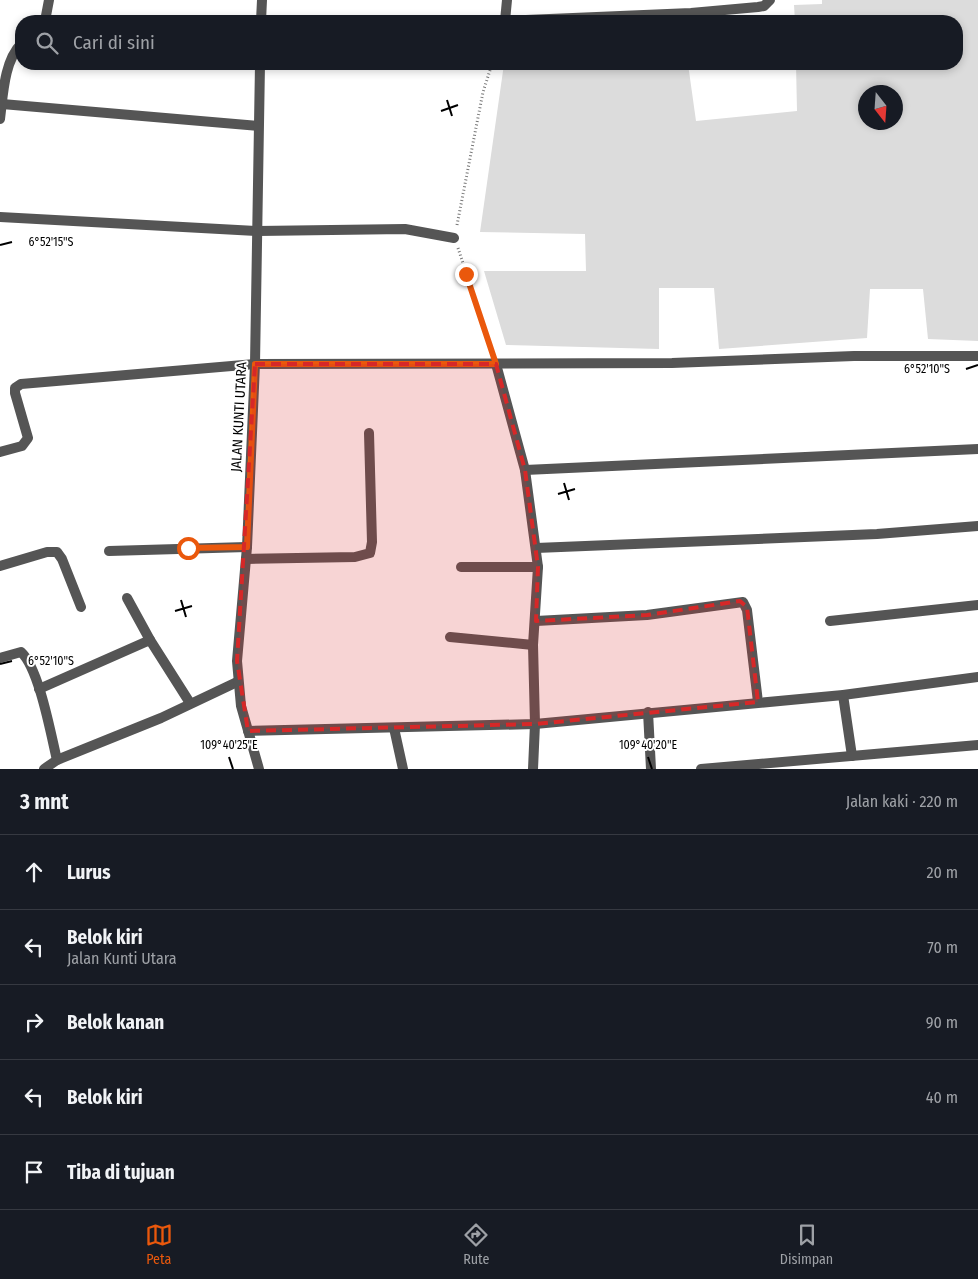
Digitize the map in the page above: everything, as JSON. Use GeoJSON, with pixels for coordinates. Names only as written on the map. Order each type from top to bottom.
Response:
{"type":"FeatureCollection","features":[{"type":"Feature","properties":{"kind":"street"},"geometry":{"type":"LineString","coordinates":[[45,15],[49,0]]}},
{"type":"Feature","properties":{"kind":"street"},"geometry":{"type":"LineString","coordinates":[[261,15],[262,0]]}},
{"type":"Feature","properties":{"kind":"street"},"geometry":{"type":"LineString","coordinates":[[506,15],[507,0]]}},
{"type":"Feature","properties":{"kind":"street"},"geometry":{"type":"LineString","coordinates":[[622,15],[764,6],[770,0]]}},
{"type":"Feature","properties":{"kind":"street"},"geometry":{"type":"LineString","coordinates":[[0,119],[2,100],[15,52]]}},
{"type":"Feature","properties":{"kind":"street","name":"JALAN KUNTI UTARA"},"geometry":{"type":"LineString","coordinates":[[259,769],[237,682],[247,547],[255,364],[260,70]]}},
{"type":"Feature","properties":{"kind":"street"},"geometry":{"type":"LineString","coordinates":[[2,100],[258,126]]}},
{"type":"Feature","properties":{"kind":"street"},"geometry":{"type":"LineString","coordinates":[[0,217],[258,231],[405,229],[454,238]]}},
{"type":"Feature","properties":{"kind":"street"},"geometry":{"type":"LineString","coordinates":[[0,452],[22,446],[28,438],[15,393],[19,384],[255,364],[672,363],[854,356],[978,356]]}},
{"type":"Feature","properties":{"kind":"street"},"geometry":{"type":"LineString","coordinates":[[496,364],[525,470],[538,567],[533,645],[535,724],[533,769]]}},
{"type":"Feature","properties":{"kind":"street"},"geometry":{"type":"LineString","coordinates":[[246,559],[355,557],[370,553],[372,542],[369,433]]}},
{"type":"Feature","properties":{"kind":"street"},"geometry":{"type":"LineString","coordinates":[[525,470],[978,449]]}},
{"type":"Feature","properties":{"kind":"street"},"geometry":{"type":"LineString","coordinates":[[536,548],[877,534],[978,526]]}},
{"type":"Feature","properties":{"kind":"street"},"geometry":{"type":"LineString","coordinates":[[109,551],[247,547]]}},
{"type":"Feature","properties":{"kind":"street"},"geometry":{"type":"LineString","coordinates":[[0,566],[47,552],[57,552],[62,559],[81,607]]}},
{"type":"Feature","properties":{"kind":"street"},"geometry":{"type":"LineString","coordinates":[[461,567],[538,567]]}},
{"type":"Feature","properties":{"kind":"street"},"geometry":{"type":"LineString","coordinates":[[127,598],[150,640],[190,703]]}},
{"type":"Feature","properties":{"kind":"street"},"geometry":{"type":"LineString","coordinates":[[536,621],[647,615],[743,602],[747,610],[758,702]]}},
{"type":"Feature","properties":{"kind":"street"},"geometry":{"type":"LineString","coordinates":[[830,621],[978,605]]}},
{"type":"Feature","properties":{"kind":"street"},"geometry":{"type":"LineString","coordinates":[[450,637],[533,645]]}},
{"type":"Feature","properties":{"kind":"street"},"geometry":{"type":"LineString","coordinates":[[39,689],[150,640]]}},
{"type":"Feature","properties":{"kind":"street"},"geometry":{"type":"LineString","coordinates":[[0,658],[21,652],[27,660],[39,689],[57,760]]}},
{"type":"Feature","properties":{"kind":"street"},"geometry":{"type":"LineString","coordinates":[[248,731],[535,724],[843,694],[978,678]]}},
{"type":"Feature","properties":{"kind":"street"},"geometry":{"type":"LineString","coordinates":[[44,769],[57,760],[161,718],[237,682]]}},
{"type":"Feature","properties":{"kind":"street"},"geometry":{"type":"LineString","coordinates":[[843,694],[852,756]]}},
{"type":"Feature","properties":{"kind":"street"},"geometry":{"type":"LineString","coordinates":[[648,712],[651,769]]}},
{"type":"Feature","properties":{"kind":"street"},"geometry":{"type":"LineString","coordinates":[[394,728],[403,769]]}},
{"type":"Feature","properties":{"kind":"street"},"geometry":{"type":"LineString","coordinates":[[701,769],[978,745]]}},
{"type":"Feature","properties":{"kind":"path"},"geometry":{"type":"LineString","coordinates":[[490,70],[483,92],[454,238],[496,364]]}},
{"type":"Feature","properties":{"kind":"highlighted area"},"geometry":{"type":"Polygon","coordinates":[[[255,364],[496,364],[525,470],[538,567],[536,621],[647,615],[740,601],[747,607],[758,702],[535,724],[248,731],[237,661],[255,364]]]}},
{"type":"Feature","properties":{"kind":"shaded area"},"geometry":{"type":"Polygon","coordinates":[[[822,0],[978,0],[978,341],[928,339],[923,289],[870,289],[867,338],[719,349],[714,288],[659,288],[659,349],[506,345],[484,271],[586,271],[585,234],[480,232],[503,70],[689,70],[696,121],[797,111],[796,70],[963,70],[963,15],[795,15],[794,5],[822,4],[822,0]]]}},
{"type":"Feature","properties":{"kind":"route"},"geometry":{"type":"LineString","coordinates":[[188,548],[247,547],[255,364],[496,364],[466,274]]}}]}
